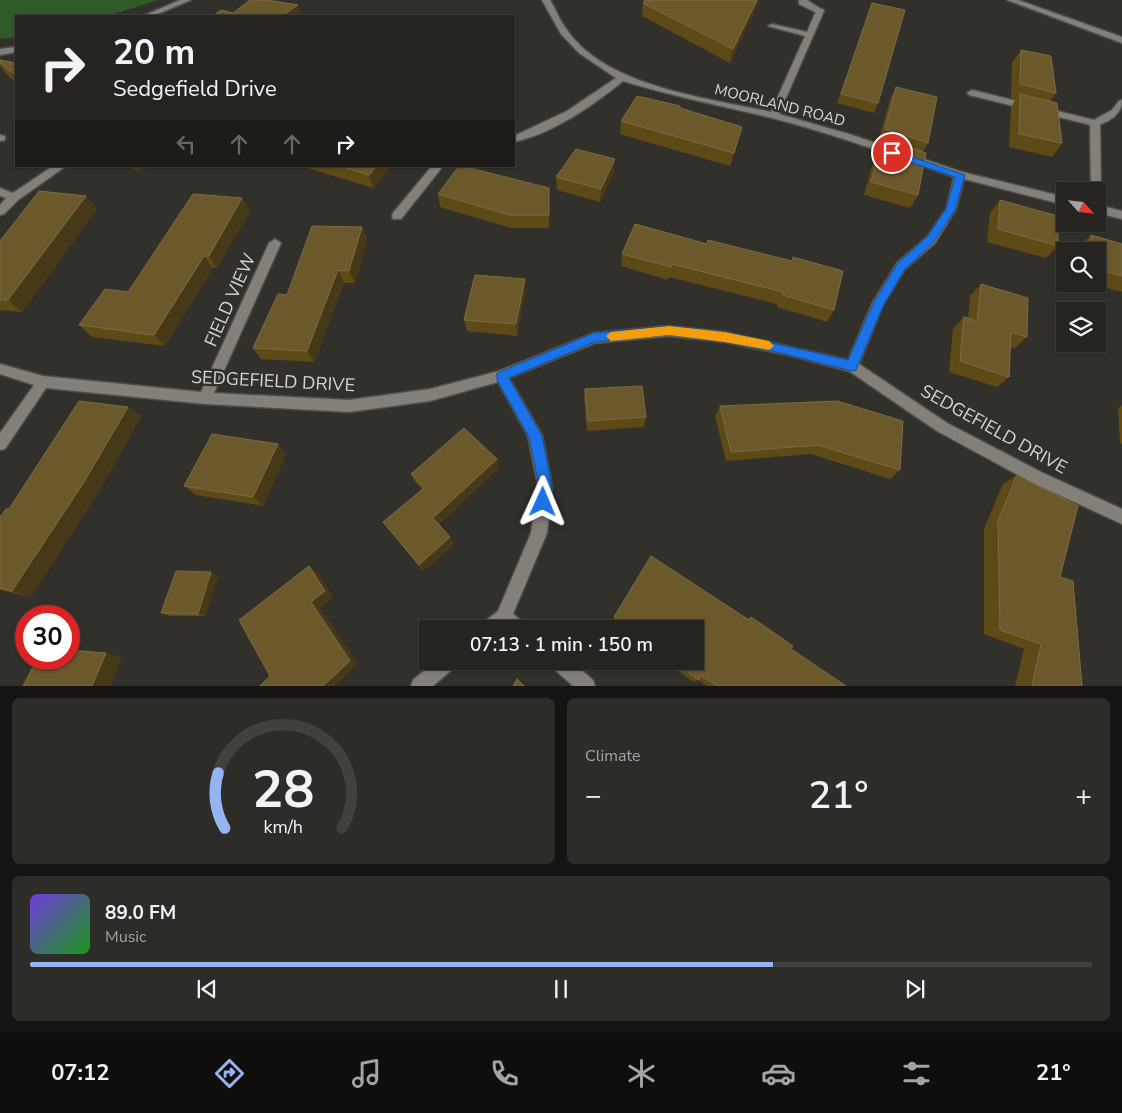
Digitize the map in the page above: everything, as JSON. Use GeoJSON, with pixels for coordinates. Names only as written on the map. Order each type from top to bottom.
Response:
{"type":"FeatureCollection","features":[{"type":"Feature","properties":{"kind":"street"},"geometry":{"type":"LineString","coordinates":[[150,15],[187,0]]}},
{"type":"Feature","properties":{"kind":"street","name":"MOORLAND ROAD"},"geometry":{"type":"LineString","coordinates":[[546,0],[564,32],[582,51],[622,78],[697,100],[774,116],[849,137],[960,175],[1056,199]]}},
{"type":"Feature","properties":{"kind":"street"},"geometry":{"type":"LineString","coordinates":[[774,116],[820,11],[802,2],[803,0]]}},
{"type":"Feature","properties":{"kind":"street"},"geometry":{"type":"LineString","coordinates":[[1011,0],[1122,40]]}},
{"type":"Feature","properties":{"kind":"street"},"geometry":{"type":"LineString","coordinates":[[772,26],[810,35]]}},
{"type":"Feature","properties":{"kind":"street"},"geometry":{"type":"LineString","coordinates":[[0,52],[15,50]]}},
{"type":"Feature","properties":{"kind":"street"},"geometry":{"type":"LineString","coordinates":[[515,139],[549,126],[591,103],[622,78]]}},
{"type":"Feature","properties":{"kind":"street"},"geometry":{"type":"LineString","coordinates":[[972,93],[1095,123],[1114,112],[1122,103]]}},
{"type":"Feature","properties":{"kind":"street"},"geometry":{"type":"LineString","coordinates":[[1095,123],[1096,182]]}},
{"type":"Feature","properties":{"kind":"street"},"geometry":{"type":"LineString","coordinates":[[0,211],[14,197],[59,167]]}},
{"type":"Feature","properties":{"kind":"street"},"geometry":{"type":"LineString","coordinates":[[397,216],[437,167]]}},
{"type":"Feature","properties":{"kind":"street"},"geometry":{"type":"LineString","coordinates":[[852,366],[878,304],[901,266],[931,240],[951,210],[960,175]]}},
{"type":"Feature","properties":{"kind":"street"},"geometry":{"type":"LineString","coordinates":[[0,192],[14,197]]}},
{"type":"Feature","properties":{"kind":"street"},"geometry":{"type":"LineString","coordinates":[[1106,211],[1122,215]]}},
{"type":"Feature","properties":{"kind":"street","name":"FIELD VIEW"},"geometry":{"type":"LineString","coordinates":[[205,398],[275,243]]}},
{"type":"Feature","properties":{"kind":"street","name":"SEDGEFIELD DRIVE"},"geometry":{"type":"LineString","coordinates":[[0,369],[42,382],[205,398],[349,406],[430,396],[501,376],[594,338],[669,331],[752,342],[852,366],[942,426],[1038,478],[1122,517]]}},
{"type":"Feature","properties":{"kind":"street"},"geometry":{"type":"LineString","coordinates":[[499,620],[504,616],[539,533],[546,486],[535,436],[501,376]]}},
{"type":"Feature","properties":{"kind":"street"},"geometry":{"type":"LineString","coordinates":[[0,444],[42,382]]}},
{"type":"Feature","properties":{"kind":"street"},"geometry":{"type":"LineString","coordinates":[[504,616],[508,620]]}},
{"type":"Feature","properties":{"kind":"street"},"geometry":{"type":"LineString","coordinates":[[419,686],[438,670]]}},
{"type":"Feature","properties":{"kind":"street"},"geometry":{"type":"LineString","coordinates":[[568,670],[587,686]]}},
{"type":"Feature","properties":{"kind":"green space"},"geometry":{"type":"Polygon","coordinates":[[[0,0],[158,0],[111,15],[15,15],[15,37],[0,39],[0,0]]]}},
{"type":"Feature","properties":{"kind":"building"},"geometry":{"type":"Polygon","coordinates":[[[250,0],[267,0],[298,5],[283,15],[214,15],[221,10],[233,13],[250,0]]]}},
{"type":"Feature","properties":{"kind":"building"},"geometry":{"type":"Polygon","coordinates":[[[645,0],[757,0],[733,49],[643,3],[645,0]]]}},
{"type":"Feature","properties":{"kind":"building"},"geometry":{"type":"Polygon","coordinates":[[[872,3],[905,10],[878,103],[841,94],[872,3]]]}},
{"type":"Feature","properties":{"kind":"building"},"geometry":{"type":"Polygon","coordinates":[[[1021,50],[1051,56],[1056,93],[1020,84],[1021,50]]]}},
{"type":"Feature","properties":{"kind":"building"},"geometry":{"type":"Polygon","coordinates":[[[0,60],[15,63],[15,74],[0,63],[0,60]]]}},
{"type":"Feature","properties":{"kind":"building"},"geometry":{"type":"Polygon","coordinates":[[[896,87],[937,97],[928,143],[885,129],[896,87]]]}},
{"type":"Feature","properties":{"kind":"building"},"geometry":{"type":"Polygon","coordinates":[[[1020,94],[1057,103],[1062,143],[1019,134],[1020,94]]]}},
{"type":"Feature","properties":{"kind":"building"},"geometry":{"type":"Polygon","coordinates":[[[637,96],[680,106],[680,108],[742,127],[734,153],[621,121],[637,96]]]}},
{"type":"Feature","properties":{"kind":"building"},"geometry":{"type":"Polygon","coordinates":[[[883,138],[926,153],[918,195],[871,182],[883,138]]]}},
{"type":"Feature","properties":{"kind":"building"},"geometry":{"type":"Polygon","coordinates":[[[576,149],[615,159],[601,189],[556,177],[576,149]]]}},
{"type":"Feature","properties":{"kind":"building"},"geometry":{"type":"Polygon","coordinates":[[[343,167],[375,167],[369,175],[343,167]]]}},
{"type":"Feature","properties":{"kind":"building"},"geometry":{"type":"Polygon","coordinates":[[[458,167],[466,167],[549,188],[549,215],[510,215],[438,194],[458,167]]]}},
{"type":"Feature","properties":{"kind":"building"},"geometry":{"type":"Polygon","coordinates":[[[39,191],[86,196],[8,300],[0,300],[0,241],[39,191]]]}},
{"type":"Feature","properties":{"kind":"building"},"geometry":{"type":"Polygon","coordinates":[[[193,194],[242,198],[209,256],[204,256],[154,335],[79,325],[105,289],[128,292],[193,194]]]}},
{"type":"Feature","properties":{"kind":"building"},"geometry":{"type":"Polygon","coordinates":[[[1000,200],[1056,215],[1058,242],[1056,242],[1056,245],[998,229],[1000,200]]]}},
{"type":"Feature","properties":{"kind":"building"},"geometry":{"type":"Polygon","coordinates":[[[635,224],[707,244],[708,240],[792,261],[793,257],[843,271],[834,310],[783,295],[783,292],[672,264],[671,267],[622,254],[635,224]]]}},
{"type":"Feature","properties":{"kind":"building"},"geometry":{"type":"Polygon","coordinates":[[[312,226],[362,227],[349,271],[338,270],[307,351],[253,348],[278,294],[287,295],[312,226]]]}},
{"type":"Feature","properties":{"kind":"building"},"geometry":{"type":"Polygon","coordinates":[[[1091,235],[1122,244],[1122,276],[1106,271],[1106,242],[1091,242],[1091,235]]]}},
{"type":"Feature","properties":{"kind":"building"},"geometry":{"type":"Polygon","coordinates":[[[475,275],[525,279],[516,324],[464,320],[475,275]]]}},
{"type":"Feature","properties":{"kind":"building"},"geometry":{"type":"Polygon","coordinates":[[[981,284],[1028,298],[1027,337],[1011,332],[1009,377],[960,361],[964,317],[977,321],[981,284]]]}},
{"type":"Feature","properties":{"kind":"building"},"geometry":{"type":"Polygon","coordinates":[[[642,386],[646,417],[588,421],[585,389],[642,386]]]}},
{"type":"Feature","properties":{"kind":"building"},"geometry":{"type":"Polygon","coordinates":[[[79,401],[128,407],[84,482],[12,591],[0,588],[0,517],[6,509],[9,509],[79,401]]]}},
{"type":"Feature","properties":{"kind":"building"},"geometry":{"type":"Polygon","coordinates":[[[837,401],[903,421],[900,470],[818,445],[731,452],[720,406],[837,401]]]}},
{"type":"Feature","properties":{"kind":"building"},"geometry":{"type":"Polygon","coordinates":[[[464,428],[497,459],[433,518],[450,537],[419,565],[383,522],[424,488],[411,474],[464,428]]]}},
{"type":"Feature","properties":{"kind":"building"},"geometry":{"type":"Polygon","coordinates":[[[212,434],[278,444],[253,497],[184,486],[212,434]]]}},
{"type":"Feature","properties":{"kind":"building"},"geometry":{"type":"Polygon","coordinates":[[[1017,475],[1078,506],[1060,577],[1073,581],[1082,686],[1032,686],[1041,644],[1000,630],[998,521],[1017,475]]]}},
{"type":"Feature","properties":{"kind":"building"},"geometry":{"type":"Polygon","coordinates":[[[651,556],[749,620],[751,617],[793,646],[791,649],[846,686],[717,686],[700,675],[698,680],[685,670],[704,670],[704,620],[618,620],[614,617],[651,556]]]}},
{"type":"Feature","properties":{"kind":"building"},"geometry":{"type":"Polygon","coordinates":[[[309,566],[325,591],[311,602],[350,661],[323,686],[260,686],[270,676],[239,620],[309,566]]]}},
{"type":"Feature","properties":{"kind":"building"},"geometry":{"type":"Polygon","coordinates":[[[176,571],[211,572],[198,614],[161,613],[176,571]]]}},
{"type":"Feature","properties":{"kind":"building"},"geometry":{"type":"Polygon","coordinates":[[[80,651],[106,653],[92,686],[23,686],[31,670],[80,670],[80,651]]]}},
{"type":"Feature","properties":{"kind":"building"},"geometry":{"type":"Polygon","coordinates":[[[517,679],[524,686],[513,686],[517,679]]]}},
{"type":"Feature","properties":{"kind":"slow traffic"},"geometry":{"type":"LineString","coordinates":[[611,336],[669,331],[724,337],[769,346]]}},
{"type":"Feature","properties":{"kind":"route"},"geometry":{"type":"LineString","coordinates":[[543,502],[546,486],[535,436],[501,376],[594,338],[669,331],[724,337],[772,346],[852,366],[878,304],[901,266],[931,240],[951,210],[960,175],[892,153]]}}]}
